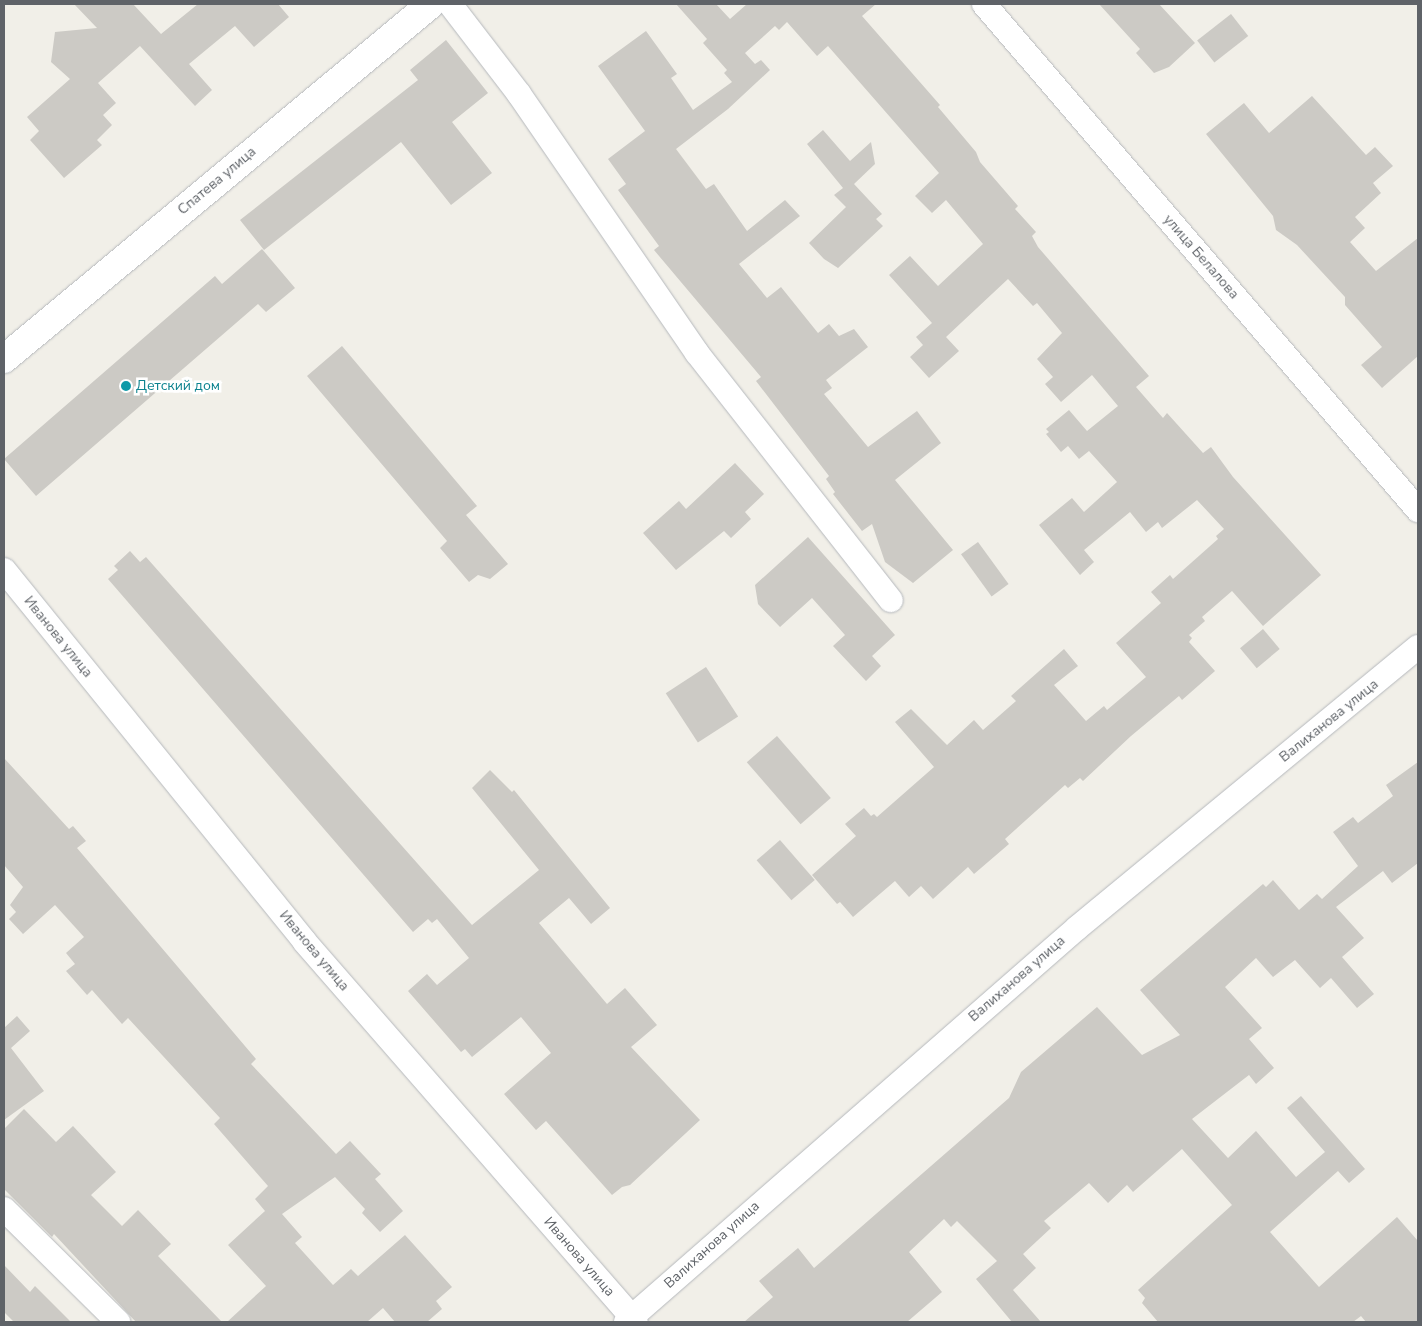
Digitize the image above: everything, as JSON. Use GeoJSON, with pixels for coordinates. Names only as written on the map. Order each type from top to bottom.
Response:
{"type":"FeatureCollection","features":[{"type":"Feature","properties":{"kind":"street","name":"Спатева улица"},"geometry":{"type":"LineString","coordinates":[[4,358],[430,4]]}},
{"type":"Feature","properties":{"kind":"street"},"geometry":{"type":"LineString","coordinates":[[450,4],[524,102],[697,353],[891,600]]}},
{"type":"Feature","properties":{"kind":"street","name":"улица Белалова"},"geometry":{"type":"LineString","coordinates":[[984,4],[1418,510]]}},
{"type":"Feature","properties":{"kind":"street","name":"Иванова улица"},"geometry":{"type":"LineString","coordinates":[[4,570],[304,941],[631,1321]]}},
{"type":"Feature","properties":{"kind":"street","name":"Валиханова улица"},"geometry":{"type":"LineString","coordinates":[[631,1321],[1069,934],[1418,647]]}},
{"type":"Feature","properties":{"kind":"street"},"geometry":{"type":"LineString","coordinates":[[4,1209],[118,1322]]}},
{"type":"Feature","properties":{"kind":"building"},"geometry":{"type":"Polygon","coordinates":[[[74,4],[133,4],[161,34],[198,4],[278,4],[289,17],[254,47],[235,26],[189,64],[212,90],[195,106],[140,46],[98,83],[116,103],[103,115],[112,125],[97,140],[102,145],[64,178],[30,140],[39,131],[27,117],[70,79],[51,62],[55,32],[97,28],[74,4]]]}},
{"type":"Feature","properties":{"kind":"building"},"geometry":{"type":"Polygon","coordinates":[[[676,4],[716,4],[730,19],[747,4],[876,4],[862,16],[940,105],[938,107],[976,152],[980,162],[1018,206],[1015,209],[1036,232],[1032,236],[1038,247],[1149,376],[1136,387],[1163,418],[1167,413],[1203,453],[1211,447],[1233,477],[1321,575],[1263,626],[1232,591],[1202,617],[1205,621],[1189,635],[1192,638],[1189,642],[1215,671],[1182,700],[1179,696],[1131,736],[1083,781],[1080,778],[1068,788],[1065,785],[1005,839],[1009,844],[974,874],[968,867],[933,899],[921,886],[909,897],[895,881],[853,917],[840,902],[837,904],[812,875],[856,836],[845,824],[864,808],[871,816],[874,814],[877,817],[934,767],[895,722],[911,709],[947,745],[974,720],[983,730],[1016,701],[1011,696],[1064,649],[1078,666],[1054,685],[1086,721],[1104,706],[1107,710],[1146,677],[1116,643],[1161,603],[1151,592],[1170,575],[1173,579],[1218,539],[1216,536],[1224,529],[1197,500],[1162,528],[1158,522],[1146,532],[1130,512],[1084,550],[1094,562],[1080,575],[1039,525],[1072,498],[1084,512],[1117,482],[1089,451],[1079,459],[1068,446],[1061,452],[1046,434],[1049,432],[1046,429],[1069,410],[1087,431],[1118,406],[1092,375],[1061,402],[1045,384],[1053,377],[1037,359],[1062,333],[1037,303],[1033,306],[1008,279],[946,337],[959,351],[929,378],[910,357],[923,345],[916,337],[932,323],[889,275],[910,256],[938,286],[983,244],[946,200],[932,213],[915,196],[939,173],[828,46],[817,56],[787,22],[779,30],[775,26],[745,53],[755,64],[761,60],[770,70],[728,109],[676,149],[706,189],[714,184],[747,231],[785,200],[800,216],[739,264],[767,298],[781,287],[818,333],[829,324],[839,336],[854,329],[868,347],[826,380],[832,388],[824,394],[868,447],[917,411],[941,443],[895,480],[953,550],[913,583],[885,562],[872,524],[862,531],[833,494],[835,492],[826,479],[829,476],[756,381],[761,377],[654,250],[659,246],[618,190],[626,184],[608,159],[645,131],[598,66],[646,31],[677,74],[671,78],[693,110],[732,82],[724,73],[727,70],[703,43],[707,39],[676,4]]]}},
{"type":"Feature","properties":{"kind":"building"},"geometry":{"type":"Polygon","coordinates":[[[1099,4],[1159,4],[1195,43],[1169,67],[1154,73],[1136,53],[1140,49],[1099,4]]]}},
{"type":"Feature","properties":{"kind":"building"},"geometry":{"type":"Polygon","coordinates":[[[1231,14],[1248,36],[1214,63],[1197,40],[1231,14]]]}},
{"type":"Feature","properties":{"kind":"building"},"geometry":{"type":"Polygon","coordinates":[[[446,40],[488,93],[452,122],[492,173],[451,205],[401,142],[264,250],[240,220],[418,80],[410,70],[446,40]]]}},
{"type":"Feature","properties":{"kind":"building"},"geometry":{"type":"Polygon","coordinates":[[[1312,96],[1366,155],[1375,147],[1393,166],[1373,183],[1381,193],[1355,217],[1365,228],[1350,242],[1376,271],[1418,238],[1418,356],[1382,388],[1361,365],[1382,347],[1345,305],[1345,297],[1297,245],[1276,230],[1273,216],[1206,134],[1244,103],[1269,133],[1312,96]]]}},
{"type":"Feature","properties":{"kind":"building"},"geometry":{"type":"Polygon","coordinates":[[[823,130],[850,161],[871,142],[875,164],[854,184],[882,214],[876,219],[883,226],[838,268],[824,259],[809,243],[846,207],[834,195],[843,188],[807,144],[823,130]]]}},
{"type":"Feature","properties":{"kind":"building","name":"Детский дом"},"geometry":{"type":"Polygon","coordinates":[[[262,249],[295,288],[266,312],[258,304],[36,496],[4,459],[215,276],[222,284],[262,249]]]}},
{"type":"Feature","properties":{"kind":"building"},"geometry":{"type":"Polygon","coordinates":[[[342,346],[477,506],[466,515],[508,564],[490,579],[478,575],[469,582],[440,548],[447,541],[307,376],[342,346]]]}},
{"type":"Feature","properties":{"kind":"building"},"geometry":{"type":"Polygon","coordinates":[[[735,463],[764,494],[745,512],[751,519],[731,538],[724,531],[676,570],[643,533],[679,501],[686,509],[735,463]]]}},
{"type":"Feature","properties":{"kind":"building"},"geometry":{"type":"Polygon","coordinates":[[[808,537],[895,635],[872,656],[881,666],[866,681],[833,646],[845,635],[812,598],[780,627],[758,604],[755,585],[808,537]]]}},
{"type":"Feature","properties":{"kind":"building"},"geometry":{"type":"Polygon","coordinates":[[[978,542],[1009,584],[992,596],[961,554],[978,542]]]}},
{"type":"Feature","properties":{"kind":"building"},"geometry":{"type":"Polygon","coordinates":[[[130,551],[140,562],[146,557],[472,925],[539,870],[472,788],[490,770],[512,792],[514,790],[610,908],[591,924],[569,898],[539,923],[607,1004],[625,988],[657,1025],[631,1047],[700,1120],[630,1185],[622,1187],[612,1195],[546,1121],[536,1130],[504,1094],[551,1053],[521,1017],[472,1057],[465,1049],[461,1052],[408,991],[427,974],[437,985],[469,958],[437,919],[432,923],[428,919],[413,932],[108,579],[118,570],[114,566],[130,551]]]}},
{"type":"Feature","properties":{"kind":"building"},"geometry":{"type":"Polygon","coordinates":[[[1263,629],[1280,649],[1257,668],[1240,648],[1263,629]]]}},
{"type":"Feature","properties":{"kind":"building"},"geometry":{"type":"Polygon","coordinates":[[[706,667],[738,716],[698,743],[666,693],[706,667]]]}},
{"type":"Feature","properties":{"kind":"building"},"geometry":{"type":"Polygon","coordinates":[[[777,736],[831,798],[801,824],[747,762],[777,736]]]}},
{"type":"Feature","properties":{"kind":"building"},"geometry":{"type":"Polygon","coordinates":[[[4,758],[69,829],[73,826],[86,841],[77,848],[256,1059],[251,1064],[336,1154],[350,1141],[381,1174],[375,1179],[403,1211],[380,1232],[362,1213],[365,1209],[335,1177],[282,1214],[302,1237],[295,1243],[333,1285],[351,1269],[358,1276],[405,1235],[452,1287],[436,1301],[442,1309],[427,1322],[395,1322],[383,1308],[367,1322],[227,1322],[266,1286],[228,1245],[265,1211],[255,1199],[268,1186],[214,1124],[220,1118],[128,1018],[122,1024],[92,990],[87,995],[66,971],[75,964],[66,953],[84,937],[55,905],[23,934],[9,919],[16,912],[10,905],[23,887],[4,865],[4,758]]]}},
{"type":"Feature","properties":{"kind":"building"},"geometry":{"type":"Polygon","coordinates":[[[1418,762],[1418,863],[1392,883],[1383,871],[1336,907],[1364,938],[1342,957],[1374,994],[1357,1008],[1331,978],[1320,988],[1295,960],[1273,977],[1256,958],[1225,987],[1262,1028],[1249,1039],[1274,1068],[1256,1084],[1249,1075],[1192,1119],[1228,1158],[1256,1131],[1296,1177],[1325,1152],[1287,1108],[1301,1096],[1365,1169],[1349,1183],[1338,1171],[1270,1232],[1319,1287],[1397,1217],[1418,1241],[1418,1322],[1366,1322],[1361,1316],[1353,1322],[1158,1322],[1142,1303],[1145,1298],[1138,1290],[1232,1205],[1182,1149],[1133,1192],[1127,1185],[1108,1203],[1089,1183],[1044,1221],[1051,1228],[1023,1254],[1036,1268],[1013,1290],[1041,1322],[1012,1322],[976,1279],[997,1261],[957,1221],[951,1227],[944,1219],[909,1252],[942,1292],[907,1322],[744,1322],[773,1297],[759,1281],[798,1248],[814,1268],[1009,1098],[1021,1072],[1097,1007],[1142,1055],[1180,1035],[1140,990],[1263,884],[1266,887],[1273,880],[1299,910],[1317,894],[1322,899],[1358,866],[1333,832],[1353,817],[1358,823],[1393,796],[1386,785],[1418,762]]]}},
{"type":"Feature","properties":{"kind":"building"},"geometry":{"type":"Polygon","coordinates":[[[780,840],[815,880],[791,900],[757,860],[780,840]]]}},
{"type":"Feature","properties":{"kind":"building"},"geometry":{"type":"Polygon","coordinates":[[[17,1016],[30,1031],[11,1048],[44,1091],[4,1120],[4,1028],[17,1016]]]}},
{"type":"Feature","properties":{"kind":"building"},"geometry":{"type":"Polygon","coordinates":[[[24,1109],[56,1142],[73,1126],[116,1172],[91,1195],[122,1226],[138,1210],[171,1244],[158,1256],[222,1322],[136,1322],[54,1234],[52,1237],[4,1189],[4,1129],[24,1109]]]}},
{"type":"Feature","properties":{"kind":"building"},"geometry":{"type":"Polygon","coordinates":[[[4,1265],[30,1292],[35,1286],[71,1322],[14,1322],[4,1312],[4,1265]]]}},
{"type":"Feature","properties":{"kind":"place","name":"Детский дом"},"geometry":{"type":"Point","coordinates":[126,386]}}]}
